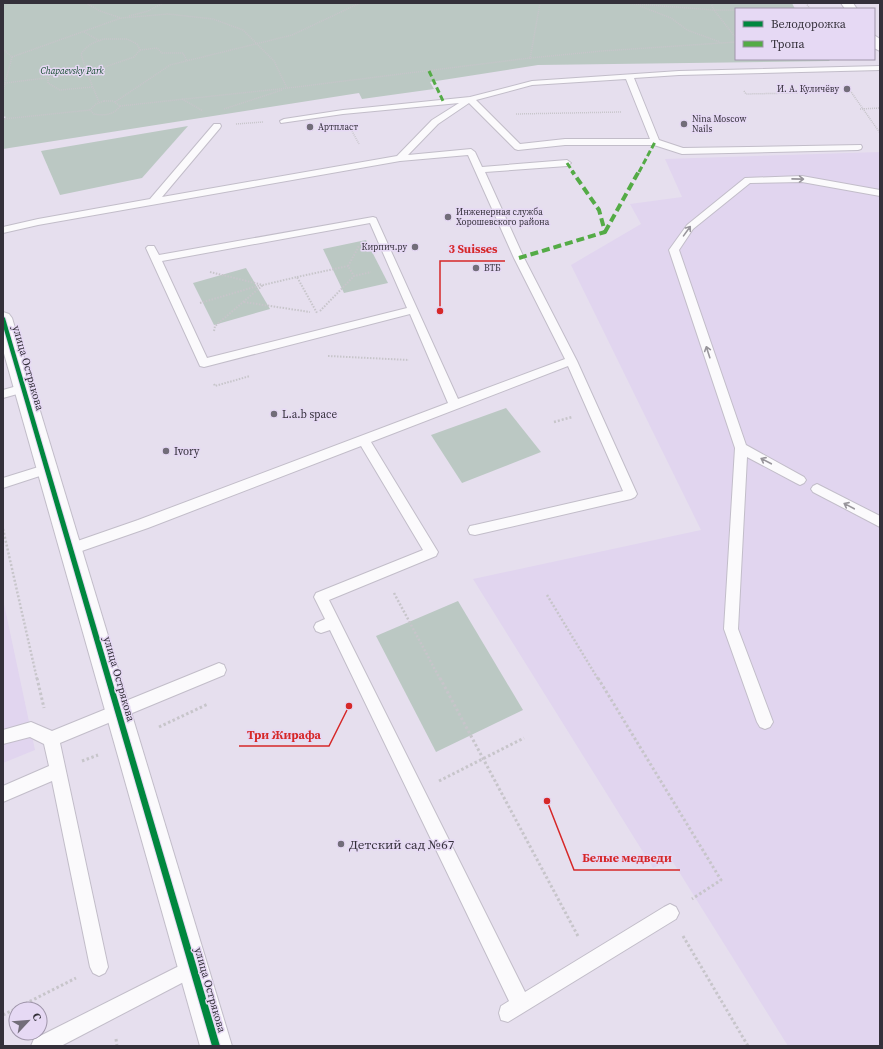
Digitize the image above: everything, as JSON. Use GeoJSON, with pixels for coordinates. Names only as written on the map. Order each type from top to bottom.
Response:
{"type":"FeatureCollection","features":[{"type":"Feature","properties":{"kind":"street","name":"улица Острякова"},"geometry":{"type":"LineString","coordinates":[[3,318],[216,1046]]}},
{"type":"Feature","properties":{"kind":"lane"},"geometry":{"type":"LineString","coordinates":[[284,121],[343,112],[470,99],[532,83],[630,78],[679,73],[880,68]]}},
{"type":"Feature","properties":{"kind":"lane"},"geometry":{"type":"LineString","coordinates":[[630,78],[655,142]]}},
{"type":"Feature","properties":{"kind":"lane"},"geometry":{"type":"LineString","coordinates":[[470,99],[518,147],[565,142],[655,142],[682,151],[858,147]]}},
{"type":"Feature","properties":{"kind":"lane"},"geometry":{"type":"LineString","coordinates":[[400,158],[436,122],[470,99]]}},
{"type":"Feature","properties":{"kind":"lane"},"geometry":{"type":"LineString","coordinates":[[153,202],[217,126]]}},
{"type":"Feature","properties":{"kind":"lane"},"geometry":{"type":"LineString","coordinates":[[3,230],[38,222],[133,210],[153,202],[400,158],[471,152],[519,258],[571,361],[631,494],[475,530]]}},
{"type":"Feature","properties":{"kind":"lane"},"geometry":{"type":"LineString","coordinates":[[479,170],[567,162]]}},
{"type":"Feature","properties":{"kind":"lane"},"geometry":{"type":"LineString","coordinates":[[765,722],[731,629],[740,448],[674,250],[690,227],[748,180],[802,179],[880,193]]}},
{"type":"Feature","properties":{"kind":"lane"},"geometry":{"type":"LineString","coordinates":[[156,259],[374,220],[455,405]]}},
{"type":"Feature","properties":{"kind":"lane"},"geometry":{"type":"LineString","coordinates":[[151,248],[204,363],[413,310]]}},
{"type":"Feature","properties":{"kind":"lane"},"geometry":{"type":"LineString","coordinates":[[71,549],[143,524],[571,361]]}},
{"type":"Feature","properties":{"kind":"lane"},"geometry":{"type":"LineString","coordinates":[[3,394],[24,388]]}},
{"type":"Feature","properties":{"kind":"lane"},"geometry":{"type":"LineString","coordinates":[[363,439],[431,552],[321,597],[328,624],[417,792],[515,1009],[670,913]]}},
{"type":"Feature","properties":{"kind":"lane"},"geometry":{"type":"LineString","coordinates":[[740,448],[800,480]]}},
{"type":"Feature","properties":{"kind":"lane"},"geometry":{"type":"LineString","coordinates":[[3,483],[48,469]]}},
{"type":"Feature","properties":{"kind":"lane"},"geometry":{"type":"LineString","coordinates":[[817,489],[880,522]]}},
{"type":"Feature","properties":{"kind":"lane"},"geometry":{"type":"LineString","coordinates":[[3,737],[31,729],[51,739],[219,670]]}},
{"type":"Feature","properties":{"kind":"lane"},"geometry":{"type":"LineString","coordinates":[[51,739],[99,967]]}},
{"type":"Feature","properties":{"kind":"lane"},"geometry":{"type":"LineString","coordinates":[[3,794],[58,770]]}},
{"type":"Feature","properties":{"kind":"lane"},"geometry":{"type":"LineString","coordinates":[[41,1046],[193,968]]}},
{"type":"Feature","properties":{"kind":"path"},"geometry":{"type":"LineString","coordinates":[[86,3],[100,11],[121,18],[168,14],[213,19],[243,30],[274,61],[288,88]]}},
{"type":"Feature","properties":{"kind":"path"},"geometry":{"type":"LineString","coordinates":[[12,57],[121,18],[148,11],[163,3]]}},
{"type":"Feature","properties":{"kind":"path"},"geometry":{"type":"LineString","coordinates":[[90,110],[94,104],[99,102],[115,102],[170,65],[292,35],[360,3]]}},
{"type":"Feature","properties":{"kind":"path"},"geometry":{"type":"LineString","coordinates":[[532,83],[530,58],[540,3]]}},
{"type":"Feature","properties":{"kind":"path"},"geometry":{"type":"LineString","coordinates":[[624,3],[714,10],[735,10]]}},
{"type":"Feature","properties":{"kind":"path"},"geometry":{"type":"LineString","coordinates":[[711,3],[714,10],[735,37]]}},
{"type":"Feature","properties":{"kind":"path"},"geometry":{"type":"LineString","coordinates":[[637,4],[671,18],[687,30],[723,42]]}},
{"type":"Feature","properties":{"kind":"path"},"geometry":{"type":"LineString","coordinates":[[83,31],[100,41]]}},
{"type":"Feature","properties":{"kind":"path"},"geometry":{"type":"LineString","coordinates":[[99,102],[86,73],[81,54],[86,46],[114,38],[129,40],[137,44],[140,50]]}},
{"type":"Feature","properties":{"kind":"path"},"geometry":{"type":"LineString","coordinates":[[115,102],[120,106],[288,88],[530,58],[602,51],[735,42]]}},
{"type":"Feature","properties":{"kind":"path"},"geometry":{"type":"LineString","coordinates":[[5,83],[86,73],[134,57],[140,50],[157,48],[162,53],[183,54],[188,61]]}},
{"type":"Feature","properties":{"kind":"path"},"geometry":{"type":"LineString","coordinates":[[3,49],[12,57]]}},
{"type":"Feature","properties":{"kind":"path"},"geometry":{"type":"LineString","coordinates":[[3,91],[12,57]]}},
{"type":"Feature","properties":{"kind":"path"},"geometry":{"type":"LineString","coordinates":[[823,70],[832,82],[845,82],[880,133]]}},
{"type":"Feature","properties":{"kind":"path"},"geometry":{"type":"LineString","coordinates":[[48,78],[48,83],[60,90],[92,87]]}},
{"type":"Feature","properties":{"kind":"path"},"geometry":{"type":"LineString","coordinates":[[223,109],[288,88]]}},
{"type":"Feature","properties":{"kind":"path"},"geometry":{"type":"LineString","coordinates":[[182,99],[209,114]]}},
{"type":"Feature","properties":{"kind":"path"},"geometry":{"type":"LineString","coordinates":[[3,119],[90,110],[94,114],[105,115],[116,112],[120,106]]}},
{"type":"Feature","properties":{"kind":"path"},"geometry":{"type":"LineString","coordinates":[[860,109],[880,108]]}},
{"type":"Feature","properties":{"kind":"path"},"geometry":{"type":"LineString","coordinates":[[491,120],[521,113],[643,111]]}},
{"type":"Feature","properties":{"kind":"path"},"geometry":{"type":"LineString","coordinates":[[217,126],[284,121]]}},
{"type":"Feature","properties":{"kind":"path"},"geometry":{"type":"LineString","coordinates":[[179,309],[263,285],[348,266],[354,276]]}},
{"type":"Feature","properties":{"kind":"path"},"geometry":{"type":"LineString","coordinates":[[317,314],[354,276],[394,267]]}},
{"type":"Feature","properties":{"kind":"path"},"geometry":{"type":"LineString","coordinates":[[209,272],[263,285]]}},
{"type":"Feature","properties":{"kind":"path"},"geometry":{"type":"LineString","coordinates":[[297,277],[317,314]]}},
{"type":"Feature","properties":{"kind":"path"},"geometry":{"type":"LineString","coordinates":[[250,376],[215,386],[204,363],[216,326],[263,285]]}},
{"type":"Feature","properties":{"kind":"path"},"geometry":{"type":"LineString","coordinates":[[243,302],[317,314]]}},
{"type":"Feature","properties":{"kind":"path"},"geometry":{"type":"LineString","coordinates":[[321,355],[411,360]]}},
{"type":"Feature","properties":{"kind":"path"},"geometry":{"type":"LineString","coordinates":[[3,529],[51,739]]}},
{"type":"Feature","properties":{"kind":"path"},"geometry":{"type":"LineString","coordinates":[[382,572],[591,961]]}},
{"type":"Feature","properties":{"kind":"path"},"geometry":{"type":"LineString","coordinates":[[547,595],[721,880],[670,913],[748,1046]]}},
{"type":"Feature","properties":{"kind":"path"},"geometry":{"type":"LineString","coordinates":[[159,727],[208,704]]}},
{"type":"Feature","properties":{"kind":"path"},"geometry":{"type":"LineString","coordinates":[[417,792],[524,738]]}},
{"type":"Feature","properties":{"kind":"path"},"geometry":{"type":"LineString","coordinates":[[3,1015],[99,967]]}},
{"type":"Feature","properties":{"kind":"shaded area"},"geometry":{"type":"Polygon","coordinates":[[[880,152],[880,1046],[788,1046],[671,859],[653,868],[473,579],[701,530],[571,265],[641,224],[630,204],[682,197],[665,159],[880,152]]]}},
{"type":"Feature","properties":{"kind":"shaded area"},"geometry":{"type":"Polygon","coordinates":[[[3,599],[35,750],[3,763],[3,599]]]}},
{"type":"Feature","properties":{"kind":"green space","name":"Chapaevsky Park"},"geometry":{"type":"Polygon","coordinates":[[[3,3],[792,3],[794,8],[735,8],[735,60],[830,61],[538,65],[430,82],[434,89],[362,99],[359,93],[3,149],[3,119],[6,117],[3,116],[3,3]]]}},
{"type":"Feature","properties":{"kind":"green space"},"geometry":{"type":"Polygon","coordinates":[[[188,126],[142,178],[60,195],[41,151],[188,126]]]}},
{"type":"Feature","properties":{"kind":"green space"},"geometry":{"type":"Polygon","coordinates":[[[366,240],[388,283],[344,293],[323,249],[366,240]]]}},
{"type":"Feature","properties":{"kind":"green space"},"geometry":{"type":"Polygon","coordinates":[[[246,268],[270,309],[214,325],[193,283],[246,268]]]}},
{"type":"Feature","properties":{"kind":"green space"},"geometry":{"type":"Polygon","coordinates":[[[506,408],[541,452],[462,483],[431,435],[506,408]]]}},
{"type":"Feature","properties":{"kind":"green space"},"geometry":{"type":"Polygon","coordinates":[[[458,601],[523,710],[436,752],[376,636],[458,601]]]}},
{"type":"Feature","properties":{"kind":"marked path"},"geometry":{"type":"LineString","coordinates":[[429,71],[443,101]]}},
{"type":"Feature","properties":{"kind":"marked path"},"geometry":{"type":"LineString","coordinates":[[605,232],[655,142]]}},
{"type":"Feature","properties":{"kind":"marked path"},"geometry":{"type":"LineString","coordinates":[[519,258],[605,232],[599,210],[567,163]]}},
{"type":"Feature","properties":{"kind":"cycle path"},"geometry":{"type":"LineString","coordinates":[[3,318],[216,1046]]}},
{"type":"Feature","properties":{"kind":"place","name":"И. А. Куличёву"},"geometry":{"type":"Point","coordinates":[847,89]}},
{"type":"Feature","properties":{"kind":"place","name":"Nina Moscow Nails"},"geometry":{"type":"Point","coordinates":[684,124]}},
{"type":"Feature","properties":{"kind":"place","name":"Артпласт"},"geometry":{"type":"Point","coordinates":[310,127]}},
{"type":"Feature","properties":{"kind":"place","name":"Инженерная служба Хорошевского района"},"geometry":{"type":"Point","coordinates":[448,217]}},
{"type":"Feature","properties":{"kind":"place","name":"Кирпич.ру"},"geometry":{"type":"Point","coordinates":[415,247]}},
{"type":"Feature","properties":{"kind":"place","name":"ВТБ"},"geometry":{"type":"Point","coordinates":[476,268]}},
{"type":"Feature","properties":{"kind":"place","name":"3 Suisses"},"geometry":{"type":"Point","coordinates":[440,311]}},
{"type":"Feature","properties":{"kind":"place","name":"L.a.b space"},"geometry":{"type":"Point","coordinates":[274,414]}},
{"type":"Feature","properties":{"kind":"place","name":"Ivory"},"geometry":{"type":"Point","coordinates":[166,451]}},
{"type":"Feature","properties":{"kind":"place","name":"Три Жирафа"},"geometry":{"type":"Point","coordinates":[349,706]}},
{"type":"Feature","properties":{"kind":"place","name":"Белые медведи"},"geometry":{"type":"Point","coordinates":[547,801]}},
{"type":"Feature","properties":{"kind":"place","name":"Детский сад №67"},"geometry":{"type":"Point","coordinates":[341,844]}}]}
